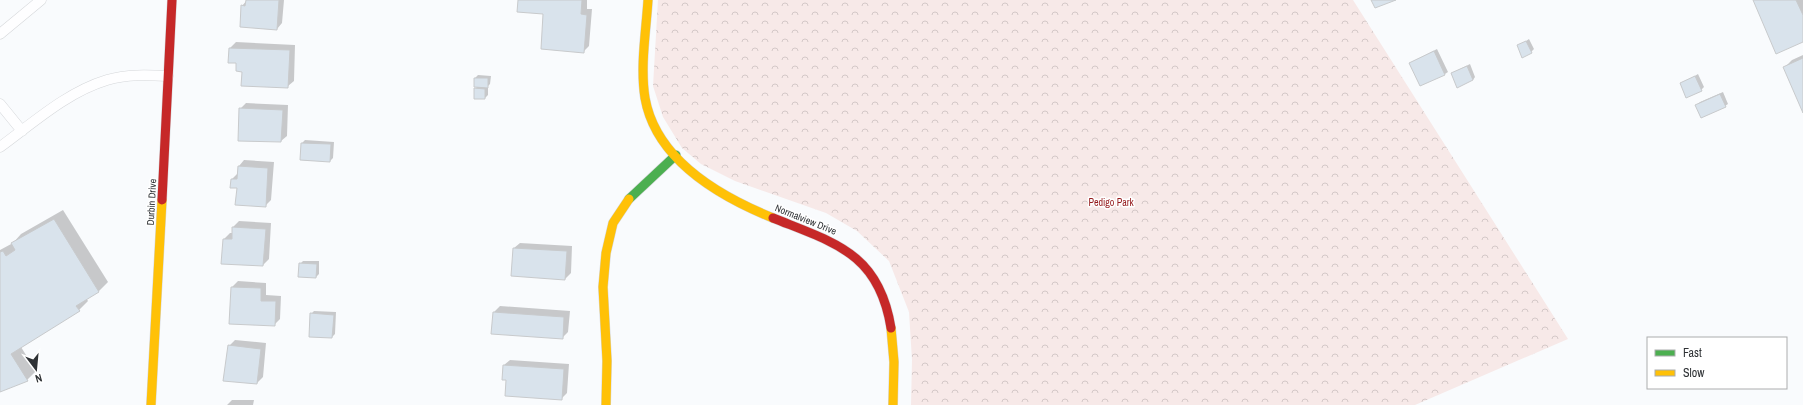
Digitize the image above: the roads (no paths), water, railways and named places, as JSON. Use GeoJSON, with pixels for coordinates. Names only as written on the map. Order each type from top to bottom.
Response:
{"type":"FeatureCollection","features":[{"type":"Feature","properties":{"kind":"street","name":"Durbin Drive"},"geometry":{"type":"LineString","coordinates":[[151,405],[172,0]]}},
{"type":"Feature","properties":{"kind":"street","name":"Normalview Drive"},"geometry":{"type":"LineString","coordinates":[[648,0],[644,85],[648,108],[657,131],[676,155],[692,171],[726,195],[764,215],[831,240],[855,257],[865,267],[881,290],[890,317],[893,346],[893,405]]}},
{"type":"Feature","properties":{"kind":"street"},"geometry":{"type":"LineString","coordinates":[[606,405],[607,361],[603,287],[606,253],[613,223],[631,197],[676,155]]}},
{"type":"Feature","properties":{"kind":"lane"},"geometry":{"type":"LineString","coordinates":[[0,34],[41,0]]}},
{"type":"Feature","properties":{"kind":"lane"},"geometry":{"type":"LineString","coordinates":[[0,147],[73,94],[107,80],[137,75],[168,76]]}},
{"type":"Feature","properties":{"kind":"lane"},"geometry":{"type":"LineString","coordinates":[[0,104],[22,131]]}},
{"type":"Feature","properties":{"kind":"park label","name":"Pedigo Park"},"geometry":{"type":"Point","coordinates":[1111,202]}}]}
